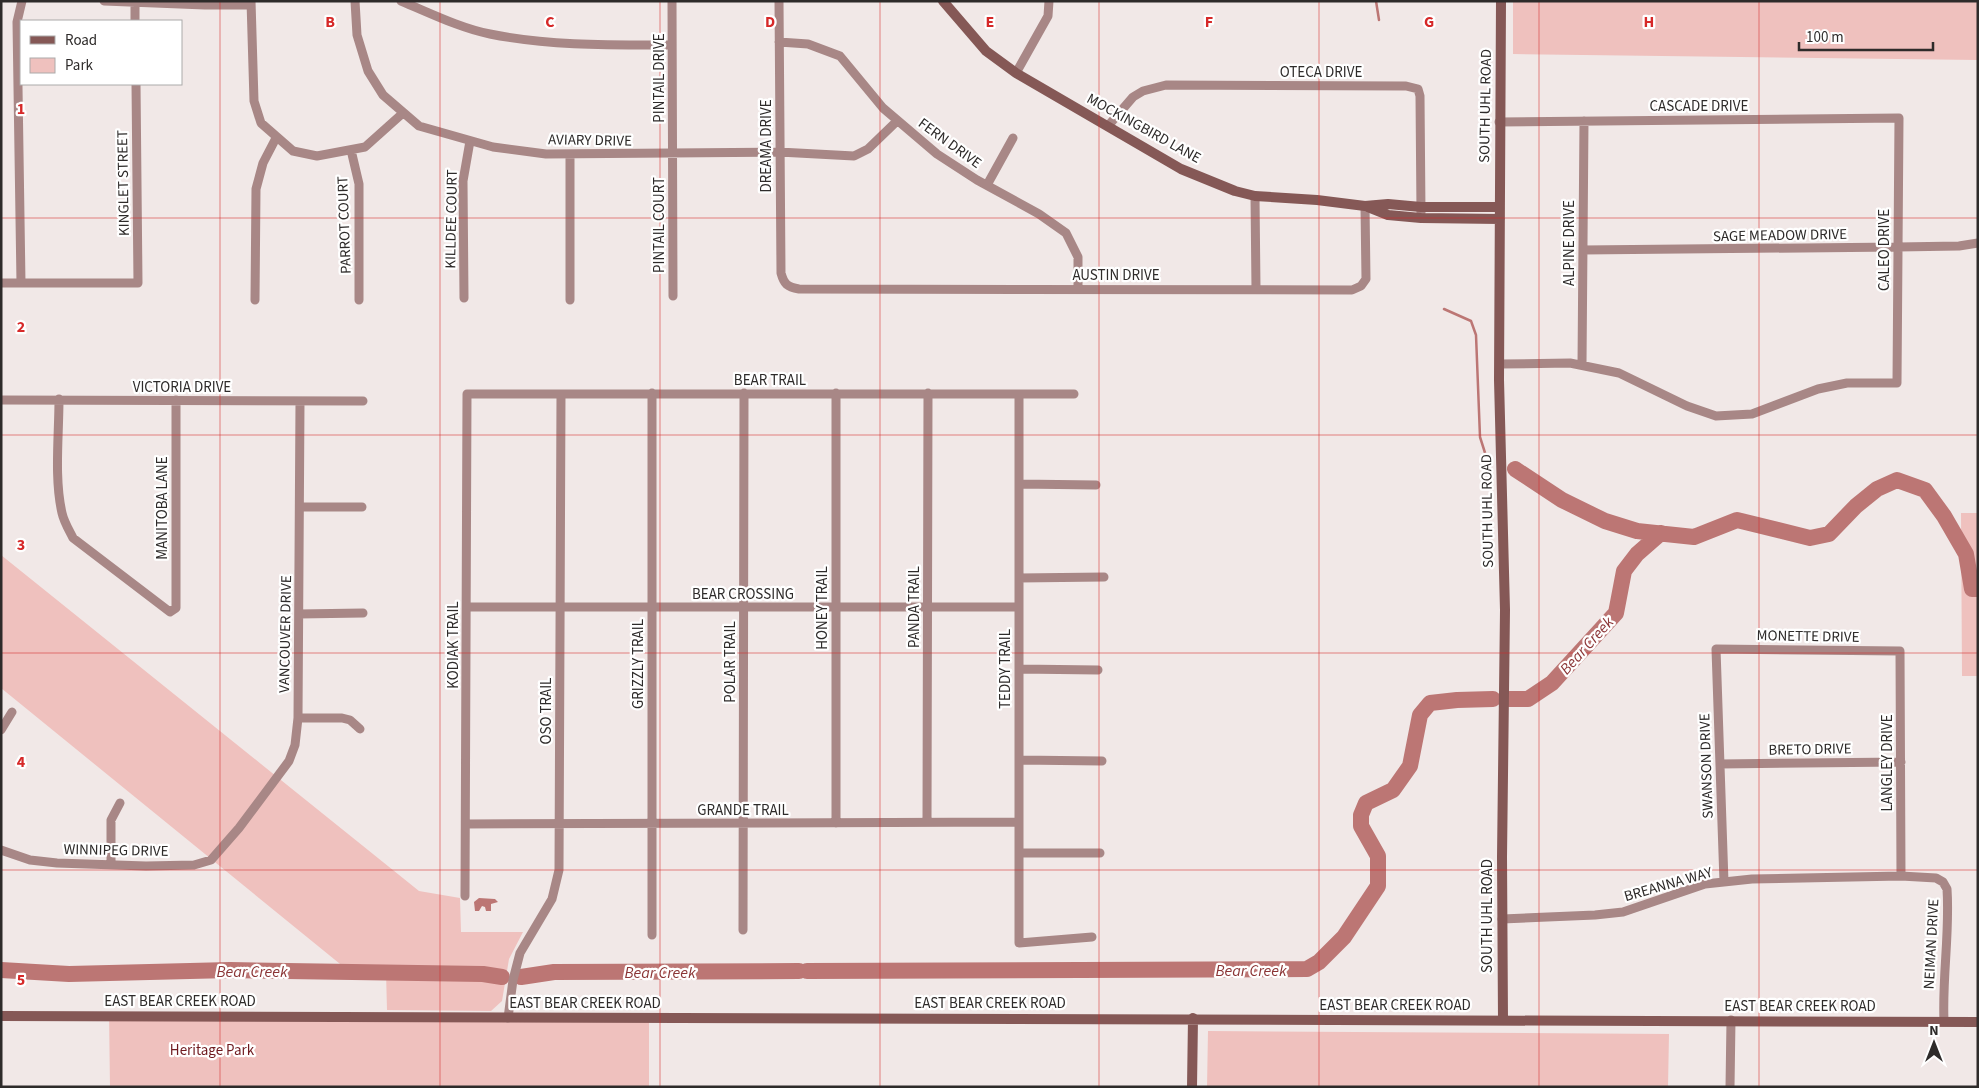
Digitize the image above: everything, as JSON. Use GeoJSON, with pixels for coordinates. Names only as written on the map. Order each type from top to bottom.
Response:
{"type":"FeatureCollection","features":[{"type":"Feature","properties":{"kind":"main road","name":"MOCKINGBIRD LANE"},"geometry":{"type":"LineString","coordinates":[[943,1],[986,51],[1016,73],[1181,170],[1234,191],[1255,196],[1317,200],[1365,206],[1388,204],[1421,207],[1500,207]]}},
{"type":"Feature","properties":{"kind":"main road","name":"SOUTH UHL ROAD"},"geometry":{"type":"LineString","coordinates":[[1501,1],[1499,122],[1500,364],[1505,610],[1503,1020]]}},
{"type":"Feature","properties":{"kind":"main road","name":"MOCKINGBIRD LANE"},"geometry":{"type":"LineString","coordinates":[[1365,206],[1388,215],[1421,218],[1500,219]]}},
{"type":"Feature","properties":{"kind":"main road","name":"EAST BEAR CREEK ROAD"},"geometry":{"type":"LineString","coordinates":[[1,1016],[1193,1018],[1978,1022]]}},
{"type":"Feature","properties":{"kind":"main road"},"geometry":{"type":"LineString","coordinates":[[1192,1087],[1193,1018]]}},
{"type":"Feature","properties":{"kind":"street"},"geometry":{"type":"LineString","coordinates":[[1,283],[21,283],[17,22],[22,1]]}},
{"type":"Feature","properties":{"kind":"street"},"geometry":{"type":"LineString","coordinates":[[104,1],[205,5],[252,3],[254,100],[261,123],[293,152],[317,156],[365,147],[403,113]]}},
{"type":"Feature","properties":{"kind":"street","name":"AVIARY DRIVE"},"geometry":{"type":"LineString","coordinates":[[356,1],[357,35],[368,71],[383,95],[419,126],[493,147],[546,154],[779,152],[854,156],[868,149],[897,121]]}},
{"type":"Feature","properties":{"kind":"street"},"geometry":{"type":"LineString","coordinates":[[401,1],[442,18],[489,34],[564,44],[672,45]]}},
{"type":"Feature","properties":{"kind":"street","name":"PINTAIL DRIVE"},"geometry":{"type":"LineString","coordinates":[[672,1],[672,154]]}},
{"type":"Feature","properties":{"kind":"street","name":"DREAMA DRIVE"},"geometry":{"type":"LineString","coordinates":[[779,1],[781,273],[783,282],[789,287]]}},
{"type":"Feature","properties":{"kind":"street"},"geometry":{"type":"LineString","coordinates":[[1016,73],[1048,16],[1049,1]]}},
{"type":"Feature","properties":{"kind":"street"},"geometry":{"type":"LineString","coordinates":[[135,2],[135,20]]}},
{"type":"Feature","properties":{"kind":"street","name":"FERN DRIVE"},"geometry":{"type":"LineString","coordinates":[[779,42],[808,44],[840,56],[883,108],[937,154],[986,185],[1039,214],[1066,233],[1078,257],[1078,288]]}},
{"type":"Feature","properties":{"kind":"street","name":"KINGLET STREET"},"geometry":{"type":"LineString","coordinates":[[21,283],[138,283],[136,85]]}},
{"type":"Feature","properties":{"kind":"street","name":"OTECA DRIVE"},"geometry":{"type":"LineString","coordinates":[[1108,126],[1133,97],[1143,91],[1166,85],[1406,86],[1418,89],[1420,96],[1421,218]]}},
{"type":"Feature","properties":{"kind":"street","name":"CASCADE DRIVE"},"geometry":{"type":"LineString","coordinates":[[1499,122],[1899,118]]}},
{"type":"Feature","properties":{"kind":"street","name":"CALEO DRIVE"},"geometry":{"type":"LineString","coordinates":[[1582,365],[1619,373],[1687,406],[1716,416],[1752,414],[1818,389],[1847,383],[1897,382],[1899,118]]}},
{"type":"Feature","properties":{"kind":"street","name":"ALPINE DRIVE"},"geometry":{"type":"LineString","coordinates":[[1582,365],[1584,121]]}},
{"type":"Feature","properties":{"kind":"street"},"geometry":{"type":"LineString","coordinates":[[255,300],[256,190],[262,163],[276,138]]}},
{"type":"Feature","properties":{"kind":"street"},"geometry":{"type":"LineString","coordinates":[[986,185],[1013,138]]}},
{"type":"Feature","properties":{"kind":"street","name":"KILLDEE COURT"},"geometry":{"type":"LineString","coordinates":[[464,298],[463,181],[470,141]]}},
{"type":"Feature","properties":{"kind":"street","name":"PARROT COURT"},"geometry":{"type":"LineString","coordinates":[[351,150],[359,184],[360,300]]}},
{"type":"Feature","properties":{"kind":"street"},"geometry":{"type":"LineString","coordinates":[[570,154],[570,300]]}},
{"type":"Feature","properties":{"kind":"street","name":"PINTAIL COURT"},"geometry":{"type":"LineString","coordinates":[[672,154],[673,296]]}},
{"type":"Feature","properties":{"kind":"street"},"geometry":{"type":"LineString","coordinates":[[1255,196],[1256,289]]}},
{"type":"Feature","properties":{"kind":"street","name":"AUSTIN DRIVE"},"geometry":{"type":"LineString","coordinates":[[789,287],[798,289],[1078,288],[1352,290],[1361,286],[1366,279],[1365,206]]}},
{"type":"Feature","properties":{"kind":"street","name":"SAGE MEADOW DRIVE"},"geometry":{"type":"LineString","coordinates":[[1583,250],[1959,246],[1978,243]]}},
{"type":"Feature","properties":{"kind":"street"},"geometry":{"type":"LineString","coordinates":[[1500,364],[1570,363],[1582,365]]}},
{"type":"Feature","properties":{"kind":"street","name":"GRIZZLY TRAIL"},"geometry":{"type":"LineString","coordinates":[[652,393],[652,935]]}},
{"type":"Feature","properties":{"kind":"street","name":"POLAR TRAIL"},"geometry":{"type":"LineString","coordinates":[[742,930],[744,823],[744,393]]}},
{"type":"Feature","properties":{"kind":"street","name":"HONEY TRAIL"},"geometry":{"type":"LineString","coordinates":[[836,393],[836,823]]}},
{"type":"Feature","properties":{"kind":"street","name":"PANDA TRAIL"},"geometry":{"type":"LineString","coordinates":[[927,822],[928,393]]}},
{"type":"Feature","properties":{"kind":"street","name":"BEAR TRAIL"},"geometry":{"type":"LineString","coordinates":[[466,394],[1074,394]]}},
{"type":"Feature","properties":{"kind":"street","name":"KODIAK TRAIL"},"geometry":{"type":"LineString","coordinates":[[465,896],[466,394]]}},
{"type":"Feature","properties":{"kind":"street","name":"OSO TRAIL"},"geometry":{"type":"LineString","coordinates":[[508,1018],[513,980],[520,953],[552,899],[559,870],[561,394]]}},
{"type":"Feature","properties":{"kind":"street","name":"TEDDY TRAIL"},"geometry":{"type":"LineString","coordinates":[[1019,394],[1019,944],[1092,937]]}},
{"type":"Feature","properties":{"kind":"street","name":"VICTORIA DRIVE"},"geometry":{"type":"LineString","coordinates":[[1,400],[363,401]]}},
{"type":"Feature","properties":{"kind":"street","name":"MANITOBA LANE"},"geometry":{"type":"LineString","coordinates":[[59,400],[59,494],[62,515],[73,538],[170,612],[176,608],[176,400]]}},
{"type":"Feature","properties":{"kind":"street","name":"VANCOUVER DRIVE"},"geometry":{"type":"LineString","coordinates":[[225,844],[289,761],[295,745],[298,718],[300,402]]}},
{"type":"Feature","properties":{"kind":"street"},"geometry":{"type":"LineString","coordinates":[[1019,484],[1096,485]]}},
{"type":"Feature","properties":{"kind":"street"},"geometry":{"type":"LineString","coordinates":[[300,507],[362,507]]}},
{"type":"Feature","properties":{"kind":"street"},"geometry":{"type":"LineString","coordinates":[[1019,578],[1104,577]]}},
{"type":"Feature","properties":{"kind":"street","name":"BEAR CROSSING"},"geometry":{"type":"LineString","coordinates":[[467,607],[1019,607]]}},
{"type":"Feature","properties":{"kind":"street"},"geometry":{"type":"LineString","coordinates":[[299,614],[363,613]]}},
{"type":"Feature","properties":{"kind":"street","name":"MONETTE DRIVE"},"geometry":{"type":"LineString","coordinates":[[1716,649],[1900,651]]}},
{"type":"Feature","properties":{"kind":"street","name":"SWANSON DRIVE"},"geometry":{"type":"LineString","coordinates":[[1716,649],[1724,882]]}},
{"type":"Feature","properties":{"kind":"street","name":"LANGLEY DRIVE"},"geometry":{"type":"LineString","coordinates":[[1900,651],[1901,876]]}},
{"type":"Feature","properties":{"kind":"street"},"geometry":{"type":"LineString","coordinates":[[1019,669],[1098,670]]}},
{"type":"Feature","properties":{"kind":"street"},"geometry":{"type":"LineString","coordinates":[[1,730],[12,712]]}},
{"type":"Feature","properties":{"kind":"street"},"geometry":{"type":"LineString","coordinates":[[298,718],[342,718],[350,720],[360,729]]}},
{"type":"Feature","properties":{"kind":"street"},"geometry":{"type":"LineString","coordinates":[[1020,760],[1102,761]]}},
{"type":"Feature","properties":{"kind":"street","name":"BRETO DRIVE"},"geometry":{"type":"LineString","coordinates":[[1720,764],[1900,762]]}},
{"type":"Feature","properties":{"kind":"street"},"geometry":{"type":"LineString","coordinates":[[111,865],[111,820],[120,803]]}},
{"type":"Feature","properties":{"kind":"street","name":"GRANDE TRAIL"},"geometry":{"type":"LineString","coordinates":[[466,824],[1020,822]]}},
{"type":"Feature","properties":{"kind":"street","name":"WINNIPEG DRIVE"},"geometry":{"type":"LineString","coordinates":[[1,850],[30,860],[57,863],[194,865],[211,860],[225,844]]}},
{"type":"Feature","properties":{"kind":"street"},"geometry":{"type":"LineString","coordinates":[[1019,853],[1100,853]]}},
{"type":"Feature","properties":{"kind":"street","name":"BREANNA WAY"},"geometry":{"type":"LineString","coordinates":[[1502,919],[1623,912],[1705,884],[1752,879],[1901,876]]}},
{"type":"Feature","properties":{"kind":"street","name":"NEIMAN DRIVE"},"geometry":{"type":"LineString","coordinates":[[1901,876],[1936,878],[1943,882],[1947,888],[1948,940],[1943,990],[1944,1021]]}},
{"type":"Feature","properties":{"kind":"street"},"geometry":{"type":"LineString","coordinates":[[1730,1087],[1731,1020]]}},
{"type":"Feature","properties":{"kind":"green space"},"geometry":{"type":"Polygon","coordinates":[[[1513,1],[1978,1],[1978,60],[1513,54],[1513,1]]]}},
{"type":"Feature","properties":{"kind":"green space"},"geometry":{"type":"Polygon","coordinates":[[[1961,513],[1978,513],[1978,676],[1962,676],[1961,513]]]}},
{"type":"Feature","properties":{"kind":"green space"},"geometry":{"type":"Polygon","coordinates":[[[1,555],[419,891],[460,898],[461,932],[523,932],[509,959],[502,1001],[491,1011],[387,1010],[386,972],[345,968],[1,688],[1,555]]]}},
{"type":"Feature","properties":{"kind":"green space","name":"Heritage Park"},"geometry":{"type":"Polygon","coordinates":[[[109,1013],[649,1015],[649,1087],[110,1087],[109,1013]]]}},
{"type":"Feature","properties":{"kind":"green space"},"geometry":{"type":"Polygon","coordinates":[[[1208,1031],[1669,1034],[1668,1087],[1207,1087],[1208,1031]]]}},
{"type":"Feature","properties":{"kind":"shaded area"},"geometry":{"type":"Polygon","coordinates":[[[479,898],[495,899],[498,902],[491,904],[491,911],[486,911],[485,907],[482,906],[479,911],[475,911],[474,902],[479,898]]]}},
{"type":"Feature","properties":{"kind":"waterway"},"geometry":{"type":"LineString","coordinates":[[1376,1],[1379,20]]}},
{"type":"Feature","properties":{"kind":"waterway"},"geometry":{"type":"LineString","coordinates":[[1444,309],[1471,321],[1476,335],[1480,437],[1486,456],[1491,459]]}},
{"type":"Feature","properties":{"kind":"waterway","name":"Bear Creek"},"geometry":{"type":"LineString","coordinates":[[1515,469],[1562,500],[1605,521],[1637,531],[1694,537],[1737,520],[1810,538],[1829,534],[1856,506],[1877,489],[1897,480],[1925,490],[1944,516],[1966,554],[1972,589],[1978,589]]}},
{"type":"Feature","properties":{"kind":"waterway","name":"Bear Creek"},"geometry":{"type":"LineString","coordinates":[[1509,699],[1528,699],[1552,683],[1616,613],[1624,571],[1637,554],[1661,533]]}},
{"type":"Feature","properties":{"kind":"waterway","name":"Bear Creek"},"geometry":{"type":"LineString","coordinates":[[807,971],[1307,969],[1319,962],[1344,937],[1378,886],[1378,856],[1361,826],[1361,815],[1366,803],[1393,790],[1410,766],[1420,715],[1430,703],[1493,699]]}},
{"type":"Feature","properties":{"kind":"waterway","name":"Bear Creek"},"geometry":{"type":"LineString","coordinates":[[1,970],[69,974],[230,970],[483,974],[502,977]]}},
{"type":"Feature","properties":{"kind":"waterway","name":"Bear Creek"},"geometry":{"type":"LineString","coordinates":[[521,977],[554,972],[799,971]]}}]}
